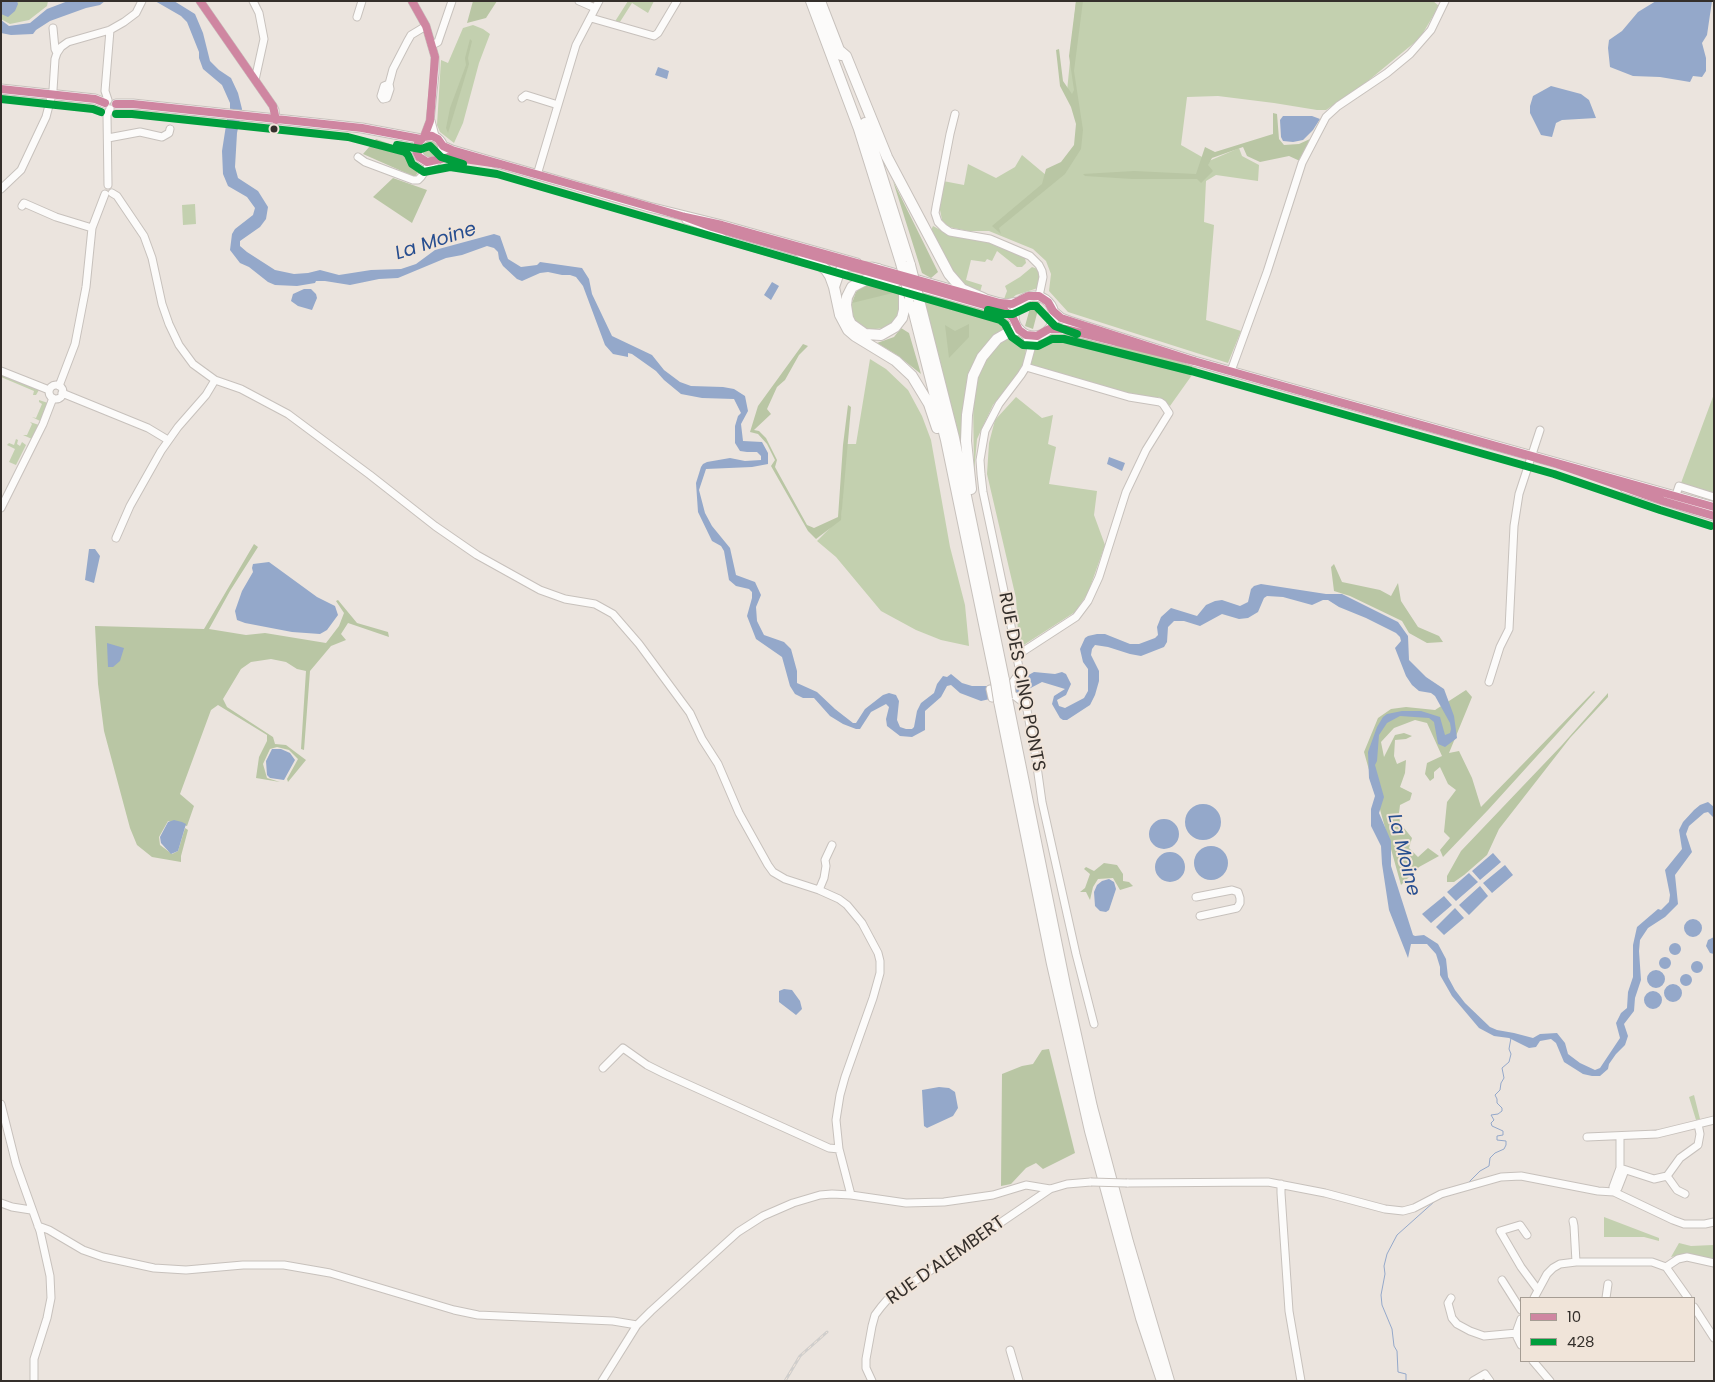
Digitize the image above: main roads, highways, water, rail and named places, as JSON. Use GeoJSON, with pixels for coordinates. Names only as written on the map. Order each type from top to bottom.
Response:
{"type":"FeatureCollection","features":[{"type":"Feature","properties":{"kind":"highway"},"geometry":{"type":"LineString","coordinates":[[811,1],[856,122],[902,264],[952,430],[974,534],[1000,684]]}},
{"type":"Feature","properties":{"kind":"highway"},"geometry":{"type":"LineString","coordinates":[[820,1],[875,152],[940,414],[1090,1098],[1130,1251],[1169,1381]]}},
{"type":"Feature","properties":{"kind":"highway"},"geometry":{"type":"LineString","coordinates":[[839,50],[846,56],[887,156],[949,274],[962,288],[982,298]]}},
{"type":"Feature","properties":{"kind":"highway"},"geometry":{"type":"LineString","coordinates":[[800,252],[821,264],[830,276],[840,315],[848,330],[896,361],[912,376],[922,390],[929,404],[941,441],[955,500],[959,505]]}},
{"type":"Feature","properties":{"kind":"highway"},"geometry":{"type":"LineString","coordinates":[[834,287],[841,270],[847,265],[878,269]]}},
{"type":"Feature","properties":{"kind":"highway"},"geometry":{"type":"LineString","coordinates":[[897,281],[871,277],[852,287],[847,297],[846,305],[848,318],[858,331],[865,334],[881,335],[895,327],[902,318],[911,297]]}},
{"type":"Feature","properties":{"kind":"highway"},"geometry":{"type":"LineString","coordinates":[[974,534],[977,528],[966,441],[971,386],[976,368],[997,339],[1006,333],[1022,332]]}},
{"type":"Feature","properties":{"kind":"highway"},"geometry":{"type":"LineString","coordinates":[[1003,698],[1052,964],[1073,1060],[1100,1173],[1141,1318],[1162,1381]]}},
{"type":"Feature","properties":{"kind":"highway"},"geometry":{"type":"LineString","coordinates":[[1141,1318],[1140,1326],[1155,1381]]}},
{"type":"Feature","properties":{"kind":"main road"},"geometry":{"type":"LineString","coordinates":[[1,89],[95,99],[110,104],[133,104],[350,127],[382,131],[412,138],[435,136],[443,146],[452,150],[537,175],[685,217],[771,238],[982,298],[1006,304],[1019,302]]}},
{"type":"Feature","properties":{"kind":"main road"},"geometry":{"type":"LineString","coordinates":[[350,127],[404,141],[416,148],[417,153],[431,160],[450,157],[499,164]]}},
{"type":"Feature","properties":{"kind":"main road"},"geometry":{"type":"LineString","coordinates":[[416,148],[423,138]]}},
{"type":"Feature","properties":{"kind":"main road"},"geometry":{"type":"LineString","coordinates":[[431,160],[442,152],[443,146]]}},
{"type":"Feature","properties":{"kind":"main road"},"geometry":{"type":"LineString","coordinates":[[685,217],[720,233],[800,252],[1005,311],[1013,318],[1022,332],[1037,336],[1049,329],[1065,329],[1194,361],[1532,456],[1678,506],[1714,516]]}},
{"type":"Feature","properties":{"kind":"main road"},"geometry":{"type":"LineString","coordinates":[[720,233],[724,228],[771,238]]}},
{"type":"Feature","properties":{"kind":"main road"},"geometry":{"type":"LineString","coordinates":[[1013,318],[1015,307],[1019,302],[1028,296],[1039,296],[1048,302],[1053,311],[1061,318],[1194,361]]}},
{"type":"Feature","properties":{"kind":"main road"},"geometry":{"type":"LineString","coordinates":[[1049,329],[1053,321],[1053,311]]}},
{"type":"Feature","properties":{"kind":"main road"},"geometry":{"type":"LineString","coordinates":[[1557,464],[1714,508]]}},
{"type":"Feature","properties":{"kind":"water"},"geometry":{"type":"Polygon","coordinates":[[[1,1],[17,1],[18,4],[15,11],[8,17],[1,14],[1,1]]]}},
{"type":"Feature","properties":{"kind":"water"},"geometry":{"type":"Polygon","coordinates":[[[68,1],[105,1],[100,5],[50,21],[33,34],[11,35],[1,33],[1,20],[9,26],[30,23],[47,9],[68,1]]]}},
{"type":"Feature","properties":{"kind":"water"},"geometry":{"type":"Polygon","coordinates":[[[155,1],[174,1],[195,14],[203,33],[210,61],[231,78],[238,93],[242,109],[237,133],[235,167],[238,178],[258,191],[268,207],[266,219],[260,227],[240,241],[240,246],[247,252],[275,270],[294,274],[320,270],[339,275],[371,270],[401,269],[416,264],[435,250],[494,234],[500,236],[508,259],[521,267],[537,265],[540,262],[582,268],[589,279],[592,294],[612,336],[652,355],[664,370],[680,382],[691,386],[734,389],[745,396],[748,411],[741,424],[743,441],[762,442],[768,453],[768,464],[752,467],[706,469],[699,490],[705,513],[712,526],[730,548],[736,575],[755,582],[761,595],[756,607],[757,621],[764,635],[784,642],[791,649],[797,671],[797,683],[817,692],[853,723],[856,723],[865,709],[883,695],[889,693],[896,695],[899,701],[897,720],[900,727],[912,729],[921,703],[934,693],[937,684],[943,676],[947,677],[951,674],[962,683],[972,686],[988,686],[1023,678],[1034,672],[1055,674],[1062,672],[1066,674],[1071,684],[1066,695],[1057,700],[1059,706],[1065,708],[1084,698],[1088,691],[1088,669],[1083,662],[1080,649],[1085,638],[1088,636],[1105,634],[1130,644],[1139,644],[1158,635],[1157,627],[1161,617],[1171,608],[1197,616],[1206,605],[1215,601],[1222,600],[1240,606],[1248,602],[1251,589],[1261,584],[1326,594],[1342,594],[1398,622],[1408,636],[1409,660],[1426,677],[1444,689],[1454,716],[1457,738],[1445,747],[1438,744],[1434,722],[1429,718],[1400,716],[1387,723],[1379,735],[1375,765],[1384,797],[1379,813],[1391,841],[1391,866],[1413,935],[1424,935],[1438,944],[1446,959],[1448,977],[1455,990],[1465,1003],[1490,1027],[1533,1038],[1540,1034],[1557,1033],[1565,1043],[1568,1054],[1580,1063],[1595,1070],[1600,1068],[1620,1038],[1616,1023],[1621,1013],[1627,1008],[1628,992],[1633,977],[1633,945],[1637,927],[1669,902],[1670,895],[1665,870],[1682,849],[1679,830],[1683,822],[1694,810],[1708,802],[1714,807],[1714,818],[1708,812],[1704,813],[1689,826],[1686,834],[1692,852],[1675,875],[1678,904],[1665,917],[1648,928],[1640,940],[1641,980],[1635,998],[1634,1011],[1624,1024],[1628,1036],[1625,1045],[1616,1054],[1608,1069],[1600,1076],[1583,1074],[1564,1062],[1556,1043],[1551,1039],[1540,1041],[1536,1047],[1529,1048],[1509,1038],[1494,1036],[1479,1028],[1452,996],[1440,975],[1436,954],[1427,944],[1411,944],[1408,958],[1389,910],[1381,846],[1371,826],[1371,809],[1375,796],[1369,778],[1368,752],[1377,727],[1387,714],[1402,711],[1421,711],[1440,717],[1445,735],[1450,733],[1451,729],[1450,723],[1435,696],[1431,693],[1419,691],[1406,676],[1395,648],[1401,641],[1396,633],[1328,600],[1312,605],[1283,597],[1267,596],[1264,598],[1258,612],[1248,618],[1239,619],[1222,614],[1200,626],[1184,621],[1174,621],[1168,627],[1167,642],[1164,647],[1141,656],[1095,645],[1091,655],[1099,671],[1099,681],[1095,695],[1090,705],[1067,720],[1060,718],[1052,704],[1054,696],[1065,689],[1042,682],[1025,691],[981,701],[960,693],[951,685],[947,686],[941,697],[925,711],[925,730],[912,737],[900,736],[887,726],[886,719],[889,707],[886,704],[871,712],[860,729],[843,724],[830,716],[814,698],[803,698],[795,694],[790,686],[782,657],[756,639],[747,616],[752,592],[749,589],[736,586],[729,580],[724,551],[721,546],[712,541],[698,512],[696,483],[703,464],[730,458],[745,461],[761,460],[761,456],[757,452],[740,451],[735,443],[735,426],[741,413],[734,399],[702,398],[681,394],[656,371],[632,354],[628,353],[628,357],[613,354],[605,345],[583,286],[576,277],[548,272],[540,273],[522,281],[517,279],[503,266],[498,252],[494,248],[487,246],[462,255],[446,258],[398,278],[379,279],[350,285],[316,281],[315,283],[297,286],[275,285],[240,263],[230,250],[232,234],[235,229],[253,215],[255,208],[247,197],[228,186],[223,174],[222,151],[230,103],[222,85],[203,69],[199,52],[187,22],[181,16],[155,1]]]}},
{"type":"Feature","properties":{"kind":"water"},"geometry":{"type":"Polygon","coordinates":[[[1656,1],[1712,1],[1707,35],[1702,43],[1706,58],[1706,71],[1702,77],[1693,76],[1690,82],[1660,77],[1633,76],[1610,67],[1609,40],[1622,31],[1638,12],[1656,1]]]}},
{"type":"Feature","properties":{"kind":"water"},"geometry":{"type":"Polygon","coordinates":[[[658,67],[669,71],[667,79],[655,75],[658,67]]]}},
{"type":"Feature","properties":{"kind":"water"},"geometry":{"type":"Polygon","coordinates":[[[1551,86],[1581,94],[1589,100],[1596,118],[1562,120],[1556,123],[1552,137],[1541,135],[1530,113],[1530,106],[1533,96],[1551,86]]]}},
{"type":"Feature","properties":{"kind":"water"},"geometry":{"type":"Polygon","coordinates":[[[1283,116],[1312,116],[1320,119],[1303,140],[1293,142],[1283,141],[1281,137],[1280,120],[1283,116]]]}},
{"type":"Feature","properties":{"kind":"water"},"geometry":{"type":"Polygon","coordinates":[[[772,282],[779,286],[771,300],[764,295],[772,282]]]}},
{"type":"Feature","properties":{"kind":"water"},"geometry":{"type":"Polygon","coordinates":[[[304,289],[311,289],[316,294],[317,298],[312,310],[298,306],[291,301],[293,294],[304,289]]]}},
{"type":"Feature","properties":{"kind":"water"},"geometry":{"type":"Polygon","coordinates":[[[1109,457],[1125,463],[1122,471],[1107,464],[1109,457]]]}},
{"type":"Feature","properties":{"kind":"water"},"geometry":{"type":"Polygon","coordinates":[[[89,549],[95,549],[100,556],[94,583],[85,580],[89,549]]]}},
{"type":"Feature","properties":{"kind":"water"},"geometry":{"type":"Polygon","coordinates":[[[269,562],[317,597],[335,606],[338,615],[327,630],[320,634],[292,632],[237,620],[235,611],[242,591],[253,572],[253,564],[269,562]]]}},
{"type":"Feature","properties":{"kind":"water"},"geometry":{"type":"Polygon","coordinates":[[[107,643],[124,648],[120,661],[113,667],[108,667],[107,643]]]}},
{"type":"Feature","properties":{"kind":"water"},"geometry":{"type":"Polygon","coordinates":[[[272,749],[281,749],[290,753],[295,760],[284,780],[270,778],[267,775],[266,761],[272,749]]]}},
{"type":"Feature","properties":{"kind":"water"},"geometry":{"type":"Polygon","coordinates":[[[1203,804],[1215,810],[1221,822],[1215,834],[1203,840],[1191,834],[1185,822],[1191,810],[1203,804]]]}},
{"type":"Feature","properties":{"kind":"water"},"geometry":{"type":"Polygon","coordinates":[[[1164,819],[1175,823],[1179,834],[1175,845],[1164,849],[1153,845],[1149,834],[1153,823],[1164,819]]]}},
{"type":"Feature","properties":{"kind":"water"},"geometry":{"type":"Polygon","coordinates":[[[174,820],[186,824],[178,851],[171,854],[161,843],[160,837],[168,822],[174,820]]]}},
{"type":"Feature","properties":{"kind":"water"},"geometry":{"type":"Polygon","coordinates":[[[1211,846],[1218,847],[1223,851],[1227,856],[1227,870],[1223,875],[1218,879],[1211,880],[1204,879],[1199,875],[1195,870],[1194,863],[1195,856],[1199,851],[1204,847],[1211,846]]]}},
{"type":"Feature","properties":{"kind":"water"},"geometry":{"type":"Polygon","coordinates":[[[1170,852],[1181,856],[1185,867],[1181,878],[1170,882],[1159,878],[1155,867],[1159,856],[1170,852]]]}},
{"type":"Feature","properties":{"kind":"water"},"geometry":{"type":"Polygon","coordinates":[[[1493,853],[1501,862],[1480,880],[1472,871],[1493,853]]]}},
{"type":"Feature","properties":{"kind":"water"},"geometry":{"type":"Polygon","coordinates":[[[1505,865],[1513,875],[1492,893],[1483,883],[1505,865]]]}},
{"type":"Feature","properties":{"kind":"water"},"geometry":{"type":"Polygon","coordinates":[[[1469,873],[1478,882],[1456,901],[1447,892],[1469,873]]]}},
{"type":"Feature","properties":{"kind":"water"},"geometry":{"type":"Polygon","coordinates":[[[1109,879],[1114,882],[1116,889],[1109,910],[1106,912],[1100,911],[1095,906],[1094,892],[1097,885],[1109,879]]]}},
{"type":"Feature","properties":{"kind":"water"},"geometry":{"type":"Polygon","coordinates":[[[1480,886],[1488,896],[1469,915],[1459,905],[1480,886]]]}},
{"type":"Feature","properties":{"kind":"water"},"geometry":{"type":"Polygon","coordinates":[[[1444,896],[1452,905],[1431,923],[1422,914],[1444,896]]]}},
{"type":"Feature","properties":{"kind":"water"},"geometry":{"type":"Polygon","coordinates":[[[1455,908],[1464,918],[1444,935],[1436,927],[1455,908]]]}},
{"type":"Feature","properties":{"kind":"water"},"geometry":{"type":"Polygon","coordinates":[[[1689,919],[1697,919],[1702,924],[1700,935],[1689,937],[1684,932],[1684,924],[1689,919]]]}},
{"type":"Feature","properties":{"kind":"water"},"geometry":{"type":"Polygon","coordinates":[[[1714,937],[1714,954],[1710,953],[1706,946],[1708,940],[1714,937]]]}},
{"type":"Feature","properties":{"kind":"water"},"geometry":{"type":"Polygon","coordinates":[[[1677,943],[1680,944],[1680,954],[1673,955],[1670,954],[1669,947],[1670,944],[1677,943]]]}},
{"type":"Feature","properties":{"kind":"water"},"geometry":{"type":"Polygon","coordinates":[[[1663,957],[1667,957],[1671,963],[1667,969],[1663,969],[1659,965],[1659,961],[1663,957]]]}},
{"type":"Feature","properties":{"kind":"water"},"geometry":{"type":"Polygon","coordinates":[[[1695,961],[1699,961],[1703,967],[1699,973],[1695,973],[1691,969],[1691,965],[1695,961]]]}},
{"type":"Feature","properties":{"kind":"water"},"geometry":{"type":"Polygon","coordinates":[[[1656,970],[1662,973],[1665,979],[1662,985],[1656,988],[1650,985],[1647,979],[1650,973],[1656,970]]]}},
{"type":"Feature","properties":{"kind":"water"},"geometry":{"type":"Polygon","coordinates":[[[1684,974],[1688,974],[1692,980],[1688,986],[1684,986],[1680,982],[1680,978],[1684,974]]]}},
{"type":"Feature","properties":{"kind":"water"},"geometry":{"type":"Polygon","coordinates":[[[1673,984],[1679,987],[1682,993],[1679,999],[1673,1002],[1667,999],[1664,993],[1667,987],[1673,984]]]}},
{"type":"Feature","properties":{"kind":"water"},"geometry":{"type":"Polygon","coordinates":[[[784,989],[792,990],[800,1001],[802,1009],[796,1015],[779,1002],[779,991],[784,989]]]}},
{"type":"Feature","properties":{"kind":"water"},"geometry":{"type":"Polygon","coordinates":[[[1653,991],[1660,993],[1662,1000],[1660,1007],[1653,1009],[1646,1007],[1644,1000],[1646,993],[1653,991]]]}},
{"type":"Feature","properties":{"kind":"water"},"geometry":{"type":"Polygon","coordinates":[[[939,1087],[949,1088],[955,1092],[958,1108],[953,1116],[927,1128],[924,1126],[922,1090],[939,1087]]]}},
{"type":"Feature","properties":{"kind":"waterway"},"geometry":{"type":"LineString","coordinates":[[1468,1183],[1480,1171],[1489,1166],[1490,1158],[1495,1153],[1504,1149],[1506,1145],[1506,1141],[1497,1140],[1497,1136],[1503,1135],[1503,1131],[1492,1126],[1491,1123],[1494,1120],[1491,1115],[1502,1111],[1495,1095],[1500,1090],[1504,1078],[1502,1068],[1509,1062],[1511,1038]]}},
{"type":"Feature","properties":{"kind":"waterway"},"geometry":{"type":"LineString","coordinates":[[1440,1198],[1453,1194]]}},
{"type":"Feature","properties":{"kind":"waterway"},"geometry":{"type":"LineString","coordinates":[[1406,1381],[1406,1374],[1398,1372],[1397,1351],[1394,1346],[1392,1329],[1382,1305],[1381,1295],[1385,1274],[1384,1266],[1387,1254],[1397,1235],[1435,1201]]}},
{"type":"Feature","properties":{"kind":"railway"},"geometry":{"type":"LineString","coordinates":[[785,1381],[800,1356],[827,1332]]}},
{"type":"Feature","properties":{"kind":"water label","name":"La Moine"},"geometry":{"type":"Point","coordinates":[436,242]}},
{"type":"Feature","properties":{"kind":"water label","name":"La Moine"},"geometry":{"type":"Point","coordinates":[1403,855]}}]}
